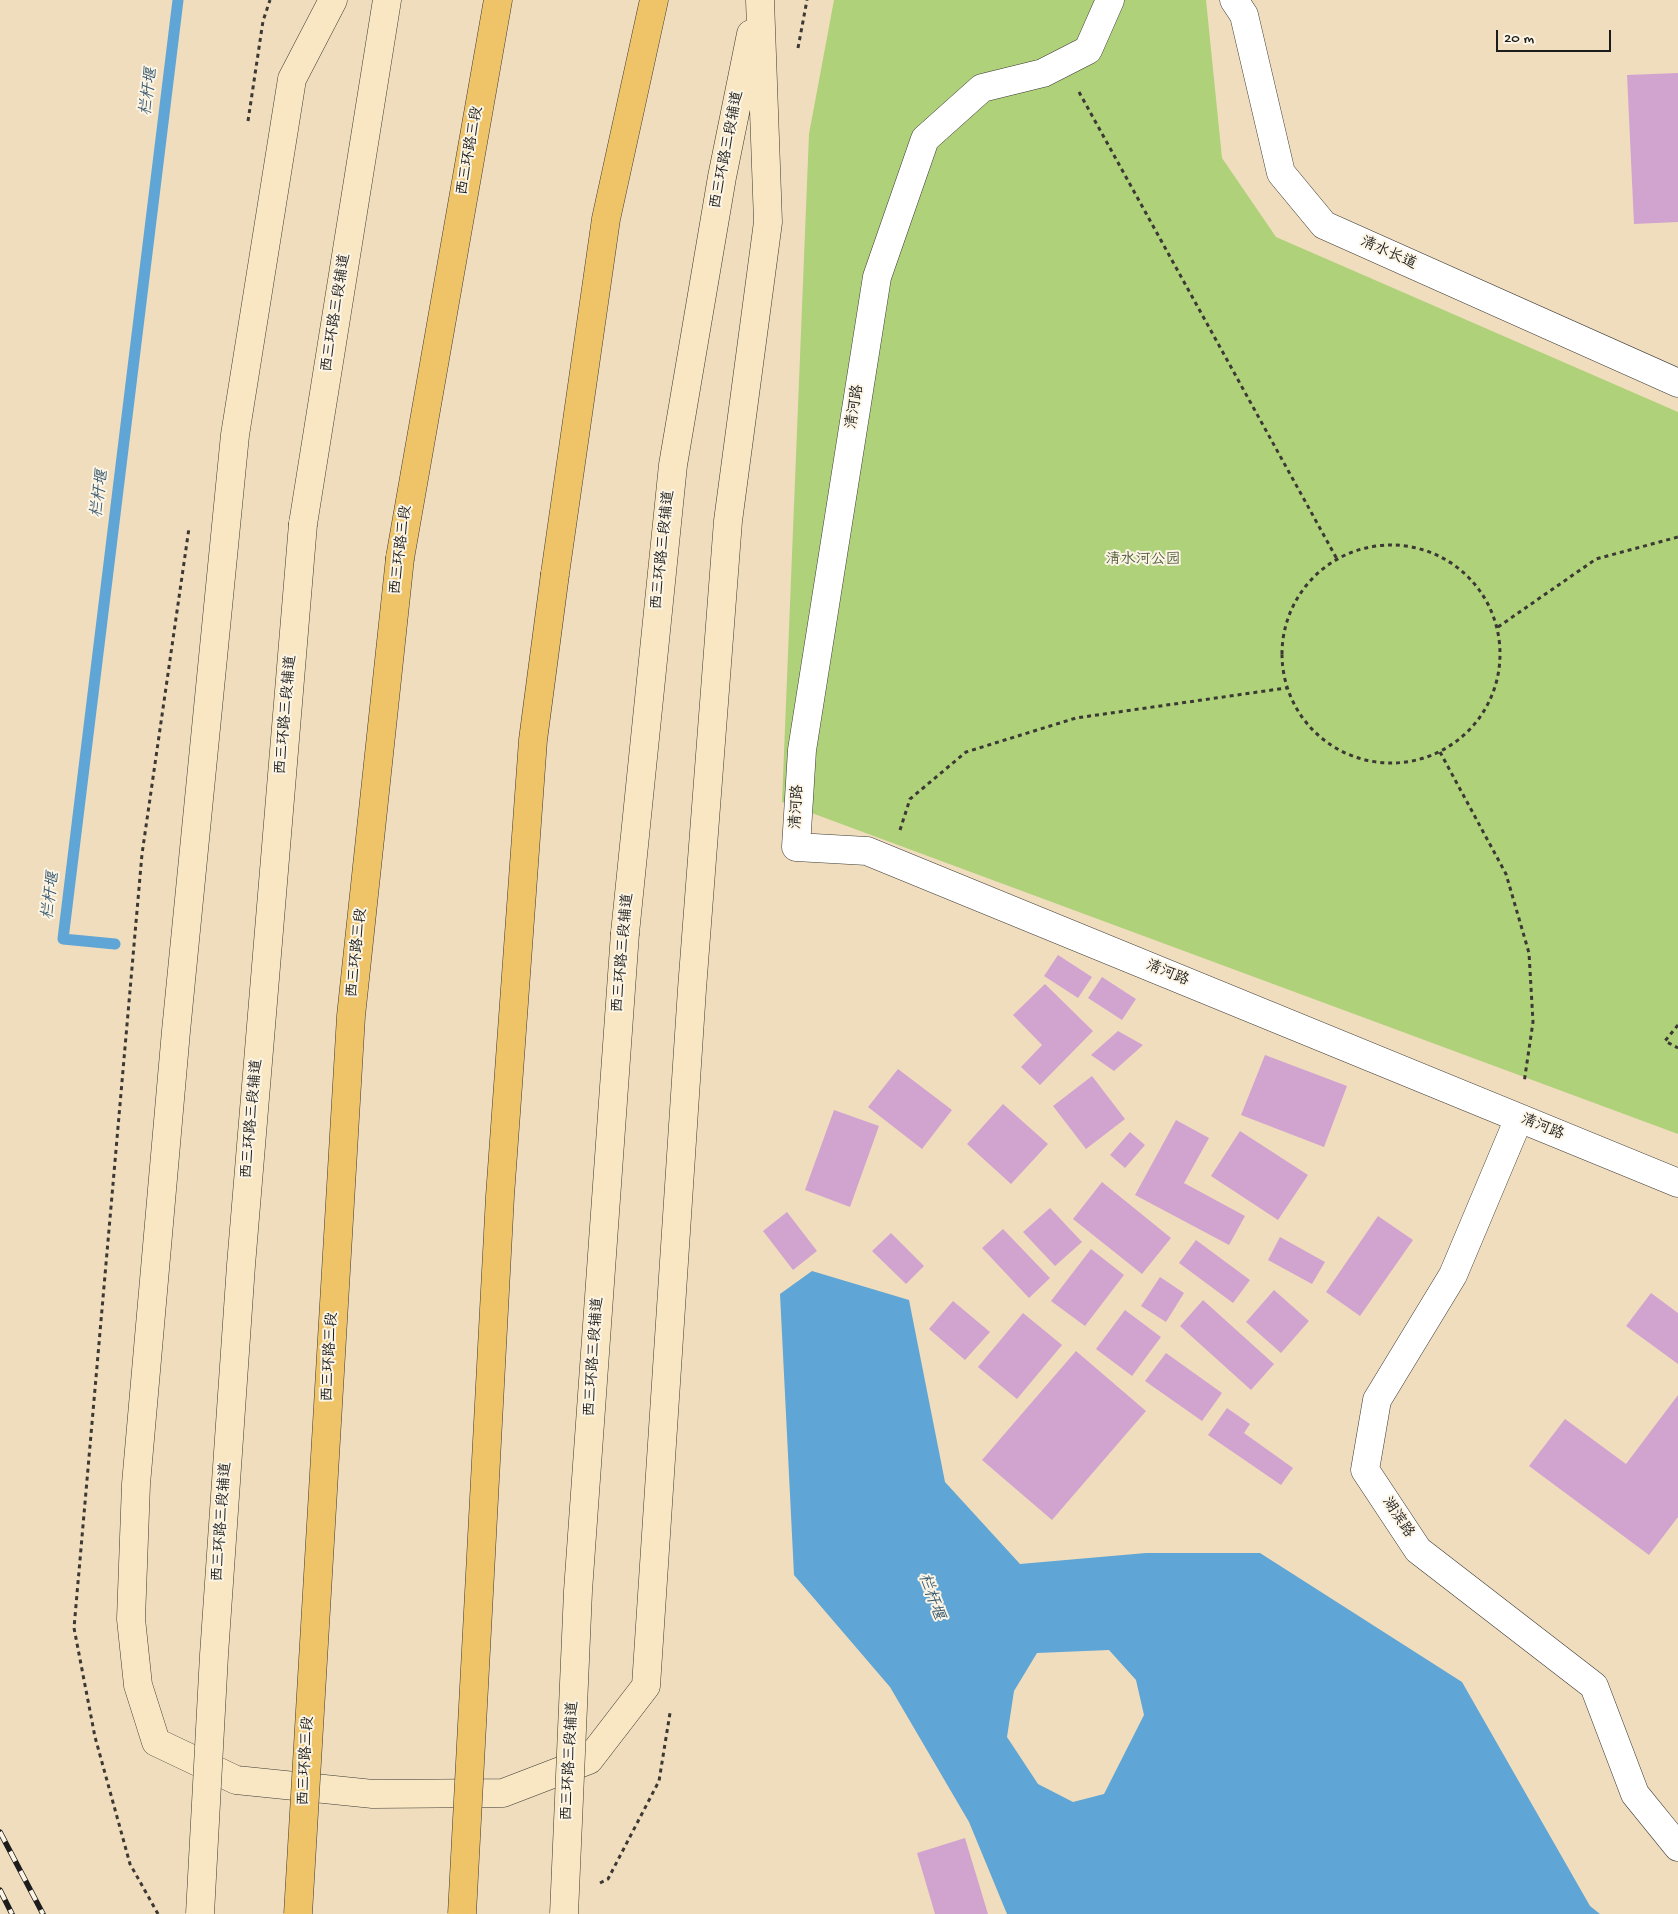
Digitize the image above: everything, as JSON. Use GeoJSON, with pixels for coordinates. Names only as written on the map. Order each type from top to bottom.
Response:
{"type":"FeatureCollection","features":[{"type":"Feature","properties":{"kind":"highway","name":"西三环路三段"},"geometry":{"type":"LineString","coordinates":[[298,1914],[351,1016],[400,558],[498,0]]}},
{"type":"Feature","properties":{"kind":"highway"},"geometry":{"type":"LineString","coordinates":[[462,1914],[500,1196],[533,740],[606,219],[654,0]]}},
{"type":"Feature","properties":{"kind":"main road"},"geometry":{"type":"LineString","coordinates":[[333,0],[292,79],[235,434],[174,1051],[136,1484],[131,1619],[138,1685],[156,1742],[236,1780],[373,1794],[503,1793],[589,1760],[646,1686],[692,989],[728,521],[768,222],[759,0]]}},
{"type":"Feature","properties":{"kind":"main road","name":"西三环路三段辅道"},"geometry":{"type":"LineString","coordinates":[[200,1914],[214,1655],[240,1275],[303,524],[387,0]]}},
{"type":"Feature","properties":{"kind":"main road","name":"西三环路三段辅道"},"geometry":{"type":"LineString","coordinates":[[564,1914],[579,1581],[625,933],[673,465],[722,177],[759,0]]}},
{"type":"Feature","properties":{"kind":"street","name":"清河路"},"geometry":{"type":"LineString","coordinates":[[1110,0],[1088,50],[1043,73],[982,88],[925,139],[877,277],[802,750],[796,847],[867,851],[1678,1183]]}},
{"type":"Feature","properties":{"kind":"street","name":"清水长道"},"geometry":{"type":"LineString","coordinates":[[1234,0],[1244,15],[1281,173],[1324,225],[1678,383]]}},
{"type":"Feature","properties":{"kind":"street","name":"湖滨路"},"geometry":{"type":"LineString","coordinates":[[1519,1118],[1452,1275],[1377,1400],[1365,1470],[1418,1550],[1594,1686],[1634,1794],[1678,1847]]}},
{"type":"Feature","properties":{"kind":"path"},"geometry":{"type":"LineString","coordinates":[[1063,62],[1337,559]]}},
{"type":"Feature","properties":{"kind":"path"},"geometry":{"type":"LineString","coordinates":[[1498,627],[1596,559],[1678,537]]}},
{"type":"Feature","properties":{"kind":"path"},"geometry":{"type":"LineString","coordinates":[[1395,544],[1430,552],[1460,568],[1484,595],[1498,627],[1501,662],[1492,698],[1471,730],[1440,752],[1404,763],[1366,761],[1331,747],[1304,721],[1286,688],[1280,653],[1286,618],[1303,588],[1328,564],[1360,549],[1395,544]]}},
{"type":"Feature","properties":{"kind":"path"},"geometry":{"type":"LineString","coordinates":[[890,861],[910,799],[966,752],[1076,718],[1286,688]]}},
{"type":"Feature","properties":{"kind":"path"},"geometry":{"type":"LineString","coordinates":[[1440,752],[1506,874],[1529,953],[1533,1022],[1519,1118]]}},
{"type":"Feature","properties":{"kind":"path"},"geometry":{"type":"LineString","coordinates":[[1678,1025],[1665,1041],[1678,1048]]}},
{"type":"Feature","properties":{"kind":"green space","name":"清水河公园"},"geometry":{"type":"Polygon","coordinates":[[[834,0],[1206,0],[1222,158],[1276,237],[1678,412],[1678,1134],[782,802],[809,134],[834,0]]]}},
{"type":"Feature","properties":{"kind":"water"},"geometry":{"type":"Polygon","coordinates":[[[812,1271],[909,1300],[945,1482],[1020,1564],[1146,1553],[1260,1553],[1462,1682],[1590,1906],[1600,1914],[1007,1914],[969,1822],[890,1687],[794,1575],[780,1294],[812,1271]],[[1109,1650],[1037,1653],[1014,1691],[1007,1737],[1038,1784],[1073,1802],[1104,1794],[1144,1715],[1136,1680],[1109,1650]]]}},
{"type":"Feature","properties":{"kind":"building"},"geometry":{"type":"Polygon","coordinates":[[[1678,73],[1678,222],[1634,224],[1627,75],[1678,73]]]}},
{"type":"Feature","properties":{"kind":"building"},"geometry":{"type":"Polygon","coordinates":[[[1058,955],[1092,977],[1078,998],[1044,976],[1058,955]]]}},
{"type":"Feature","properties":{"kind":"building"},"geometry":{"type":"Polygon","coordinates":[[[1102,977],[1136,999],[1122,1020],[1088,998],[1102,977]]]}},
{"type":"Feature","properties":{"kind":"building"},"geometry":{"type":"Polygon","coordinates":[[[1045,984],[1093,1031],[1040,1085],[1021,1067],[1042,1045],[1013,1015],[1045,984]]]}},
{"type":"Feature","properties":{"kind":"building"},"geometry":{"type":"Polygon","coordinates":[[[1118,1031],[1143,1045],[1114,1071],[1091,1055],[1118,1031]]]}},
{"type":"Feature","properties":{"kind":"building"},"geometry":{"type":"Polygon","coordinates":[[[1265,1055],[1347,1086],[1324,1147],[1241,1115],[1265,1055]]]}},
{"type":"Feature","properties":{"kind":"building"},"geometry":{"type":"Polygon","coordinates":[[[898,1069],[952,1110],[922,1149],[868,1107],[898,1069]]]}},
{"type":"Feature","properties":{"kind":"building"},"geometry":{"type":"Polygon","coordinates":[[[1092,1076],[1125,1119],[1086,1149],[1053,1106],[1092,1076]]]}},
{"type":"Feature","properties":{"kind":"building"},"geometry":{"type":"Polygon","coordinates":[[[1003,1104],[1048,1144],[1011,1184],[967,1144],[1003,1104]]]}},
{"type":"Feature","properties":{"kind":"building"},"geometry":{"type":"Polygon","coordinates":[[[834,1110],[879,1126],[850,1207],[805,1190],[834,1110]]]}},
{"type":"Feature","properties":{"kind":"building"},"geometry":{"type":"Polygon","coordinates":[[[1176,1120],[1209,1138],[1184,1183],[1245,1216],[1229,1245],[1135,1195],[1176,1120]]]}},
{"type":"Feature","properties":{"kind":"building"},"geometry":{"type":"Polygon","coordinates":[[[1240,1131],[1308,1175],[1278,1220],[1211,1176],[1240,1131]]]}},
{"type":"Feature","properties":{"kind":"building"},"geometry":{"type":"Polygon","coordinates":[[[1130,1132],[1145,1145],[1125,1168],[1110,1155],[1130,1132]]]}},
{"type":"Feature","properties":{"kind":"building"},"geometry":{"type":"Polygon","coordinates":[[[1102,1182],[1171,1238],[1142,1274],[1073,1219],[1102,1182]]]}},
{"type":"Feature","properties":{"kind":"building"},"geometry":{"type":"Polygon","coordinates":[[[1050,1208],[1082,1242],[1055,1266],[1023,1232],[1050,1208]]]}},
{"type":"Feature","properties":{"kind":"building"},"geometry":{"type":"Polygon","coordinates":[[[787,1212],[817,1251],[793,1270],[763,1231],[787,1212]]]}},
{"type":"Feature","properties":{"kind":"building"},"geometry":{"type":"Polygon","coordinates":[[[1378,1216],[1413,1240],[1360,1316],[1326,1292],[1378,1216]]]}},
{"type":"Feature","properties":{"kind":"building"},"geometry":{"type":"Polygon","coordinates":[[[1003,1229],[1050,1278],[1029,1298],[982,1248],[1003,1229]]]}},
{"type":"Feature","properties":{"kind":"building"},"geometry":{"type":"Polygon","coordinates":[[[891,1233],[924,1266],[906,1284],[872,1251],[891,1233]]]}},
{"type":"Feature","properties":{"kind":"building"},"geometry":{"type":"Polygon","coordinates":[[[1280,1237],[1325,1262],[1312,1284],[1268,1260],[1280,1237]]]}},
{"type":"Feature","properties":{"kind":"building"},"geometry":{"type":"Polygon","coordinates":[[[1196,1240],[1250,1280],[1233,1303],[1179,1263],[1196,1240]]]}},
{"type":"Feature","properties":{"kind":"building"},"geometry":{"type":"Polygon","coordinates":[[[1091,1249],[1124,1275],[1085,1326],[1051,1301],[1091,1249]]]}},
{"type":"Feature","properties":{"kind":"building"},"geometry":{"type":"Polygon","coordinates":[[[1160,1277],[1184,1293],[1166,1322],[1141,1306],[1160,1277]]]}},
{"type":"Feature","properties":{"kind":"building"},"geometry":{"type":"Polygon","coordinates":[[[1274,1290],[1309,1321],[1281,1353],[1246,1322],[1274,1290]]]}},
{"type":"Feature","properties":{"kind":"building"},"geometry":{"type":"Polygon","coordinates":[[[1651,1293],[1678,1313],[1678,1364],[1626,1326],[1651,1293]]]}},
{"type":"Feature","properties":{"kind":"building"},"geometry":{"type":"Polygon","coordinates":[[[1203,1300],[1274,1364],[1251,1390],[1180,1326],[1203,1300]]]}},
{"type":"Feature","properties":{"kind":"building"},"geometry":{"type":"Polygon","coordinates":[[[953,1301],[990,1332],[965,1360],[929,1329],[953,1301]]]}},
{"type":"Feature","properties":{"kind":"building"},"geometry":{"type":"Polygon","coordinates":[[[1125,1310],[1161,1337],[1132,1376],[1096,1349],[1125,1310]]]}},
{"type":"Feature","properties":{"kind":"building"},"geometry":{"type":"Polygon","coordinates":[[[1023,1313],[1062,1345],[1017,1399],[978,1367],[1023,1313]]]}},
{"type":"Feature","properties":{"kind":"building"},"geometry":{"type":"Polygon","coordinates":[[[1076,1351],[1146,1411],[1052,1520],[982,1460],[1076,1351]]]}},
{"type":"Feature","properties":{"kind":"building"},"geometry":{"type":"Polygon","coordinates":[[[1166,1353],[1222,1393],[1202,1421],[1145,1381],[1166,1353]]]}},
{"type":"Feature","properties":{"kind":"building"},"geometry":{"type":"Polygon","coordinates":[[[1678,1395],[1678,1517],[1649,1555],[1529,1466],[1565,1419],[1626,1464],[1678,1395]]]}},
{"type":"Feature","properties":{"kind":"building"},"geometry":{"type":"Polygon","coordinates":[[[1227,1408],[1250,1424],[1244,1433],[1293,1468],[1281,1485],[1208,1435],[1227,1408]]]}},
{"type":"Feature","properties":{"kind":"building"},"geometry":{"type":"Polygon","coordinates":[[[965,1838],[988,1914],[935,1914],[917,1853],[965,1838]]]}},
{"type":"Feature","properties":{"kind":"waterway","name":"栏杆堰"},"geometry":{"type":"LineString","coordinates":[[115,944],[63,939],[178,0]]}},
{"type":"Feature","properties":{"kind":"railway"},"geometry":{"type":"LineString","coordinates":[[0,1832],[43,1914]]}},
{"type":"Feature","properties":{"kind":"railway"},"geometry":{"type":"LineString","coordinates":[[0,1890],[12,1914]]}}]}
